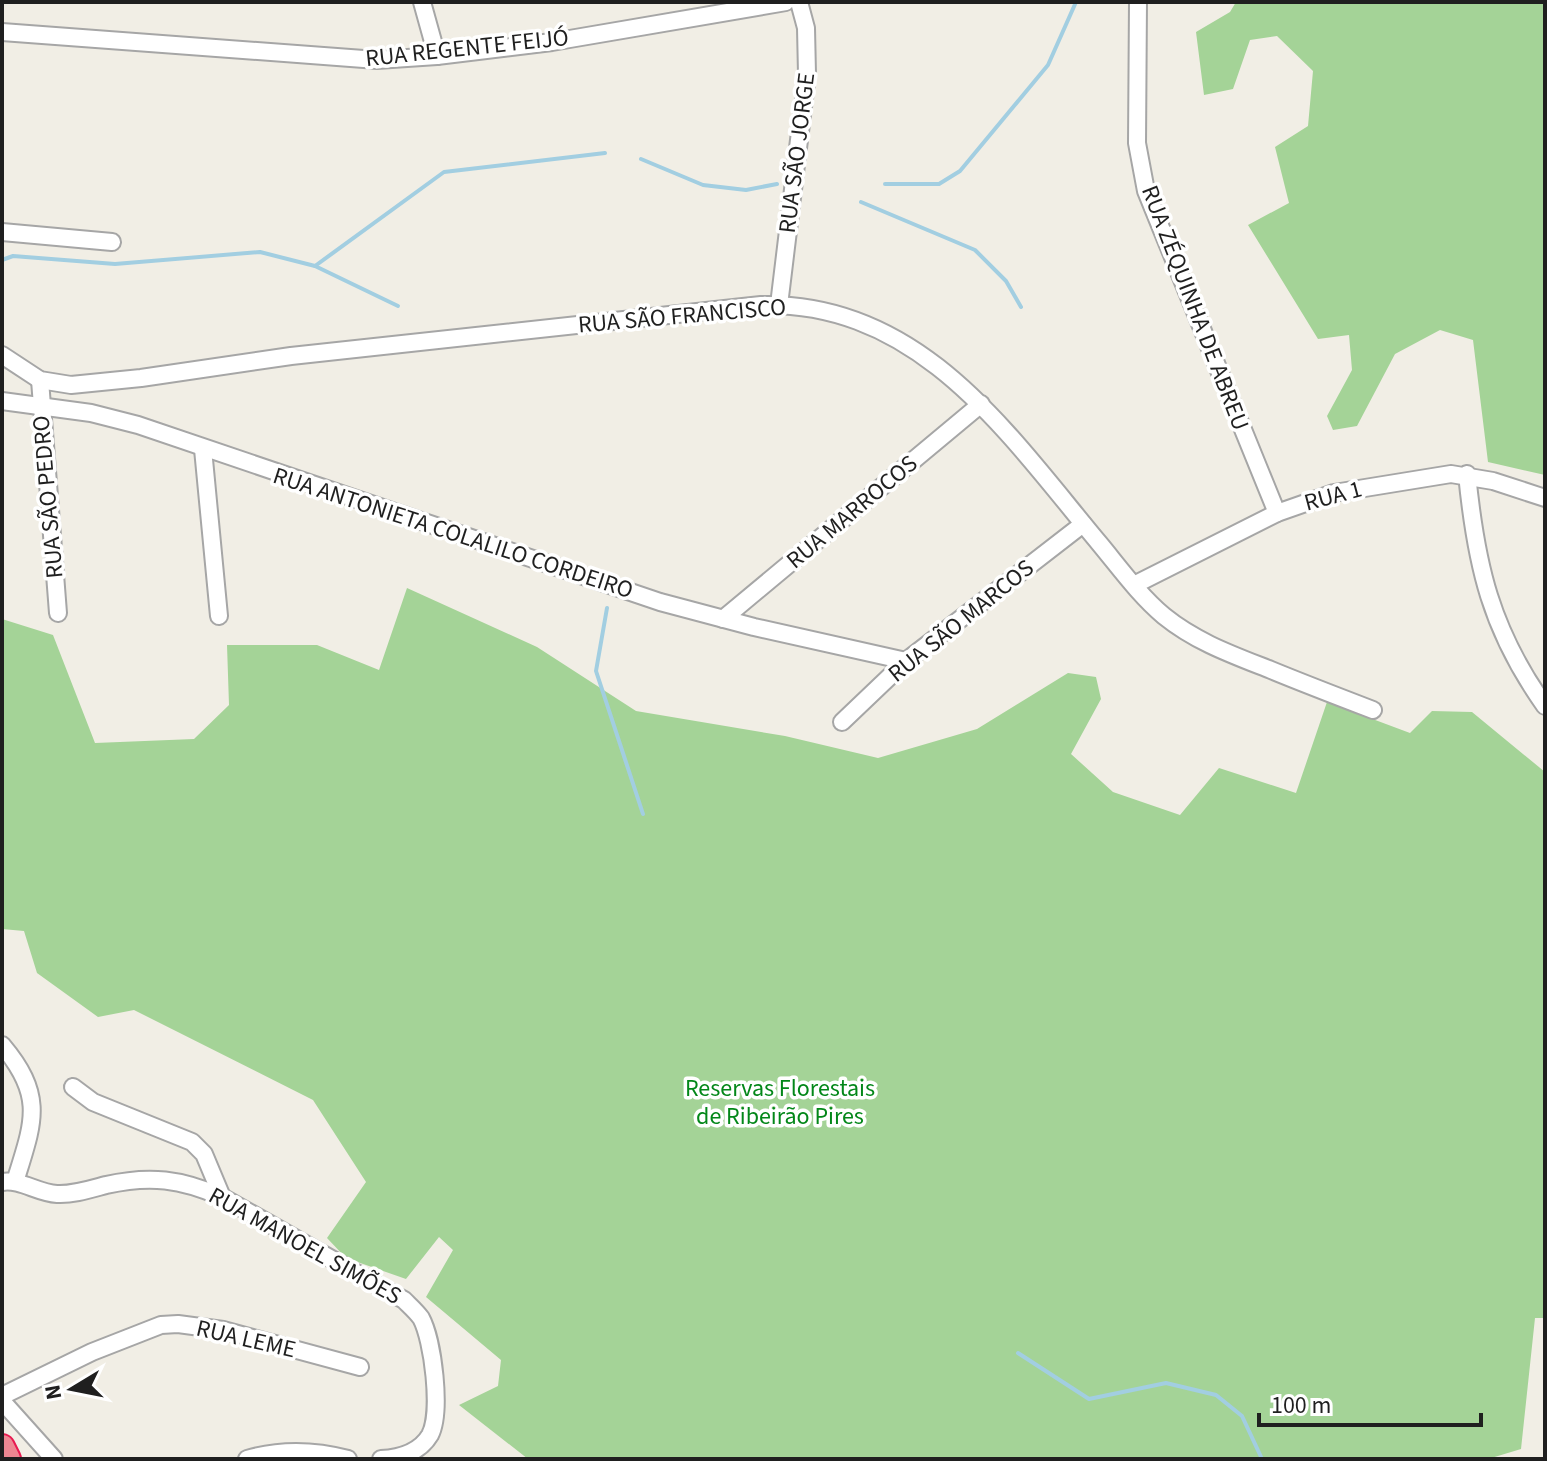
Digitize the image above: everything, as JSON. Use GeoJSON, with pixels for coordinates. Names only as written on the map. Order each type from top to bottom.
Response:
{"type":"FeatureCollection","features":[{"type":"Feature","properties":{"kind":"highway"},"geometry":{"type":"LineString","coordinates":[[2,1447],[8,1459]]}},
{"type":"Feature","properties":{"kind":"street"},"geometry":{"type":"LineString","coordinates":[[422,2],[437,56]]}},
{"type":"Feature","properties":{"kind":"street","name":"RUA REGENTE FEIJÓ"},"geometry":{"type":"LineString","coordinates":[[2,32],[377,60],[552,42],[786,2]]}},
{"type":"Feature","properties":{"kind":"street","name":"RUA SÃO JORGE"},"geometry":{"type":"LineString","coordinates":[[779,305],[807,74],[806,28],[799,2]]}},
{"type":"Feature","properties":{"kind":"street","name":"RUA ZÉQUINHA DE ABREU"},"geometry":{"type":"LineString","coordinates":[[1138,2],[1137,143],[1146,191],[1277,513]]}},
{"type":"Feature","properties":{"kind":"street"},"geometry":{"type":"LineString","coordinates":[[2,232],[112,242]]}},
{"type":"Feature","properties":{"kind":"street","name":"RUA SÃO FRANCISCO"},"geometry":{"type":"LineString","coordinates":[[40,380],[71,385],[141,378],[291,356],[779,305],[842,315],[874,326],[917,351],[981,404],[1036,464],[1134,585],[1161,613],[1197,639],[1373,710]]}},
{"type":"Feature","properties":{"kind":"street"},"geometry":{"type":"LineString","coordinates":[[2,355],[40,380]]}},
{"type":"Feature","properties":{"kind":"street","name":"RUA SÃO PEDRO"},"geometry":{"type":"LineString","coordinates":[[40,380],[58,613]]}},
{"type":"Feature","properties":{"kind":"street","name":"RUA ANTONIETA COLALILO CORDEIRO"},"geometry":{"type":"LineString","coordinates":[[2,401],[91,413],[138,425],[660,602],[906,661]]}},
{"type":"Feature","properties":{"kind":"street","name":"RUA MARROCOS"},"geometry":{"type":"LineString","coordinates":[[723,619],[981,404]]}},
{"type":"Feature","properties":{"kind":"street"},"geometry":{"type":"LineString","coordinates":[[203,449],[219,616]]}},
{"type":"Feature","properties":{"kind":"street"},"geometry":{"type":"LineString","coordinates":[[1467,474],[1479,563],[1499,628],[1545,706]]}},
{"type":"Feature","properties":{"kind":"street","name":"RUA 1"},"geometry":{"type":"LineString","coordinates":[[1134,585],[1277,513],[1354,488],[1435,475],[1467,474],[1545,498]]}},
{"type":"Feature","properties":{"kind":"street","name":"RUA SÃO MARCOS"},"geometry":{"type":"LineString","coordinates":[[842,722],[906,661],[1083,524]]}},
{"type":"Feature","properties":{"kind":"street","name":"RUA MANOEL SIMÕES"},"geometry":{"type":"LineString","coordinates":[[2,1045],[20,1072],[33,1106],[28,1138],[8,1182],[58,1195],[125,1181],[160,1178],[199,1187],[404,1300],[422,1321],[436,1395],[434,1422],[430,1434],[418,1449],[395,1458],[381,1459]]}},
{"type":"Feature","properties":{"kind":"street"},"geometry":{"type":"LineString","coordinates":[[73,1087],[102,1106],[192,1142],[204,1154],[222,1197]]}},
{"type":"Feature","properties":{"kind":"street","name":"RUA LEME"},"geometry":{"type":"LineString","coordinates":[[2,1399],[92,1352],[161,1325],[223,1330],[360,1367]]}},
{"type":"Feature","properties":{"kind":"street"},"geometry":{"type":"LineString","coordinates":[[2,1399],[54,1459]]}},
{"type":"Feature","properties":{"kind":"street"},"geometry":{"type":"LineString","coordinates":[[247,1459],[267,1453],[301,1452],[348,1459]]}},
{"type":"Feature","properties":{"kind":"green space"},"geometry":{"type":"Polygon","coordinates":[[[1236,2],[1545,2],[1545,475],[1488,462],[1473,340],[1440,330],[1395,354],[1357,426],[1333,430],[1327,416],[1352,370],[1349,335],[1318,339],[1248,225],[1289,203],[1275,147],[1308,126],[1313,71],[1277,36],[1250,40],[1233,89],[1204,95],[1196,32],[1230,12],[1236,2]]]}},
{"type":"Feature","properties":{"kind":"green space","name":"Reservas Florestais de Ribeirão Pires"},"geometry":{"type":"Polygon","coordinates":[[[407,588],[537,647],[636,711],[785,736],[878,758],[977,729],[1068,673],[1096,677],[1101,699],[1071,754],[1113,792],[1180,815],[1219,768],[1296,793],[1327,702],[1410,733],[1432,711],[1472,712],[1545,772],[1545,1318],[1535,1318],[1521,1449],[1488,1459],[528,1459],[459,1405],[498,1386],[501,1360],[426,1297],[453,1250],[439,1237],[406,1279],[346,1258],[327,1238],[366,1182],[313,1100],[134,1010],[98,1017],[37,973],[24,931],[2,929],[2,619],[53,635],[95,743],[194,739],[229,705],[227,645],[317,645],[379,670],[407,588]]]}},
{"type":"Feature","properties":{"kind":"waterway"},"geometry":{"type":"LineString","coordinates":[[885,184],[939,184],[960,171],[1048,65],[1076,2]]}},
{"type":"Feature","properties":{"kind":"waterway"},"geometry":{"type":"LineString","coordinates":[[2,260],[13,256],[115,264],[260,252],[315,266],[444,172],[605,153]]}},
{"type":"Feature","properties":{"kind":"waterway"},"geometry":{"type":"LineString","coordinates":[[641,159],[703,185],[746,190],[777,184]]}},
{"type":"Feature","properties":{"kind":"waterway"},"geometry":{"type":"LineString","coordinates":[[861,202],[975,250],[1006,281],[1021,307]]}},
{"type":"Feature","properties":{"kind":"waterway"},"geometry":{"type":"LineString","coordinates":[[315,266],[398,306]]}},
{"type":"Feature","properties":{"kind":"waterway"},"geometry":{"type":"LineString","coordinates":[[607,608],[596,671],[643,814]]}},
{"type":"Feature","properties":{"kind":"waterway"},"geometry":{"type":"LineString","coordinates":[[1018,1353],[1089,1399],[1166,1383],[1216,1395],[1242,1416],[1262,1459]]}}]}
